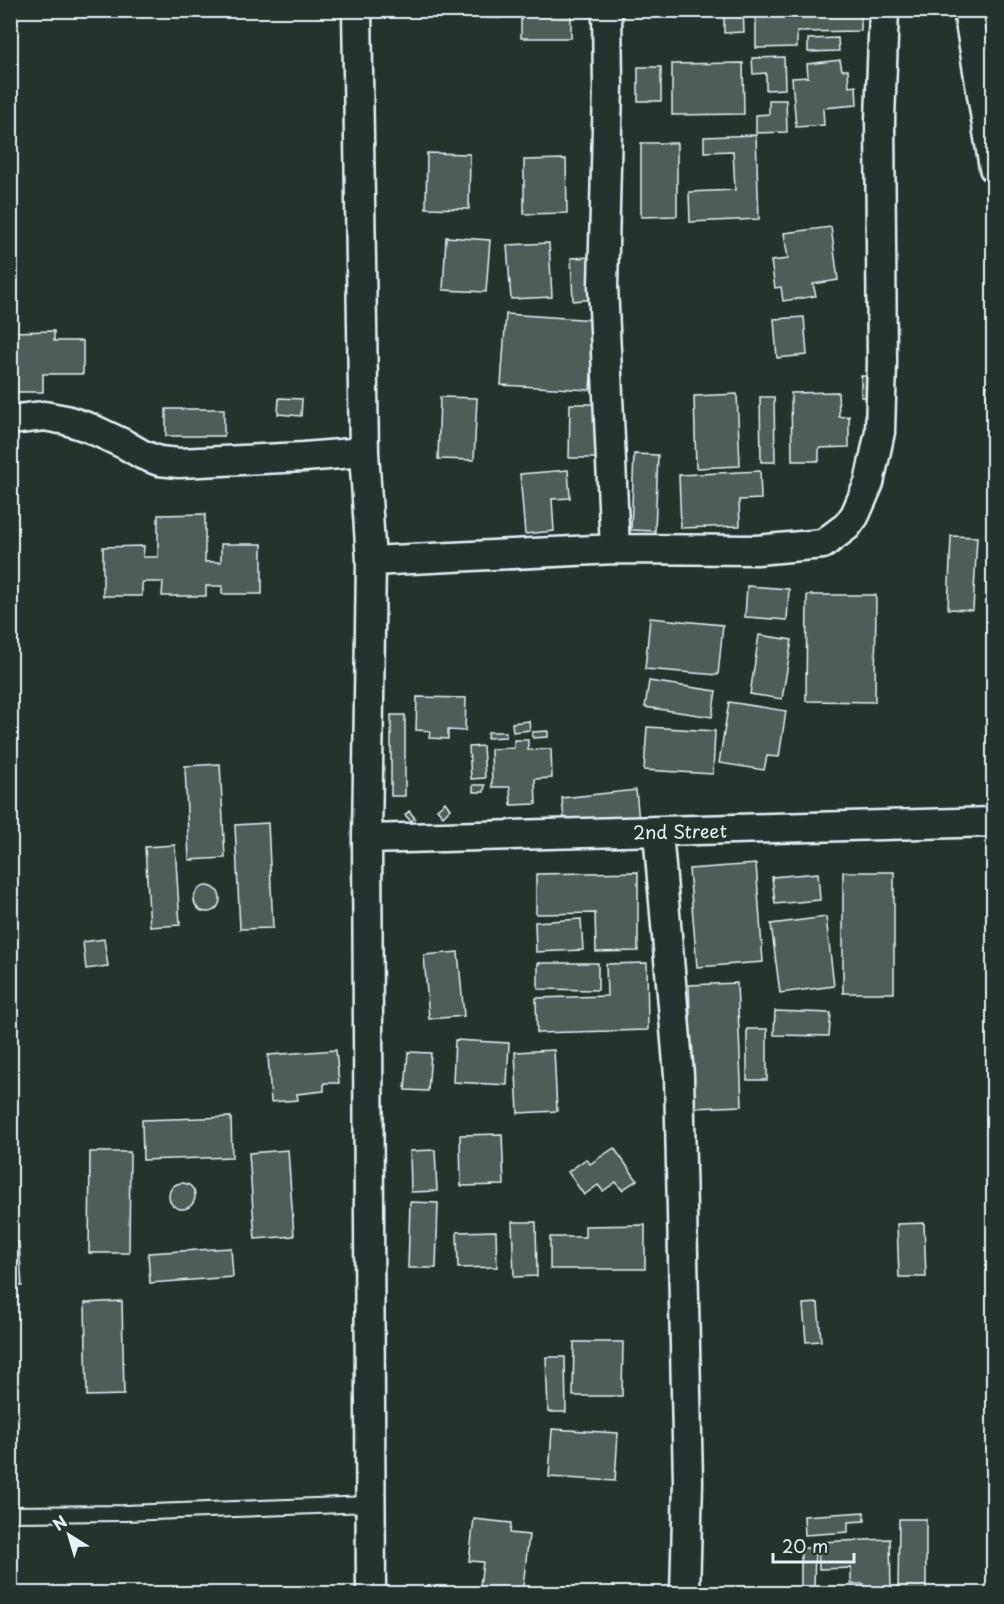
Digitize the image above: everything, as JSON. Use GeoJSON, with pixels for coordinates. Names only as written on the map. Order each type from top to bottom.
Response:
{"type":"FeatureCollection","features":[{"type":"Feature","properties":{"kind":"street"},"geometry":{"type":"LineString","coordinates":[[357,10],[364,452],[371,561],[367,839],[371,1593]]}},
{"type":"Feature","properties":{"kind":"street"},"geometry":{"type":"LineString","coordinates":[[607,10],[608,87],[603,286],[615,549]]}},
{"type":"Feature","properties":{"kind":"street"},"geometry":{"type":"LineString","coordinates":[[371,561],[615,549],[758,550],[823,544],[847,526],[855,515],[869,483],[880,432],[880,120],[884,10]]}},
{"type":"Feature","properties":{"kind":"street"},"geometry":{"type":"LineString","coordinates":[[968,10],[993,168]]}},
{"type":"Feature","properties":{"kind":"street"},"geometry":{"type":"LineString","coordinates":[[10,420],[44,416],[66,420],[90,428],[143,455],[159,461],[179,463],[364,452]]}},
{"type":"Feature","properties":{"kind":"street","name":"2nd Street"},"geometry":{"type":"LineString","coordinates":[[367,839],[993,822]]}},
{"type":"Feature","properties":{"kind":"street"},"geometry":{"type":"LineString","coordinates":[[658,832],[679,1076],[688,1482],[685,1593]]}},
{"type":"Feature","properties":{"kind":"lane"},"geometry":{"type":"LineString","coordinates":[[10,1514],[124,1513],[370,1503]]}},
{"type":"Feature","properties":{"kind":"building"},"geometry":{"type":"Polygon","coordinates":[[[488,10],[501,10],[501,18],[488,18],[488,10]]]}},
{"type":"Feature","properties":{"kind":"building"},"geometry":{"type":"Polygon","coordinates":[[[521,10],[571,10],[571,38],[521,38],[521,10]]]}},
{"type":"Feature","properties":{"kind":"building"},"geometry":{"type":"Polygon","coordinates":[[[724,10],[743,10],[744,32],[724,33],[724,10]]]}},
{"type":"Feature","properties":{"kind":"building"},"geometry":{"type":"Polygon","coordinates":[[[756,10],[861,10],[861,31],[797,32],[797,47],[756,48],[756,10]]]}},
{"type":"Feature","properties":{"kind":"building"},"geometry":{"type":"Polygon","coordinates":[[[838,38],[839,51],[808,52],[808,39],[838,38]]]}},
{"type":"Feature","properties":{"kind":"building"},"geometry":{"type":"Polygon","coordinates":[[[784,57],[785,89],[766,90],[766,73],[753,74],[752,58],[784,57]]]}},
{"type":"Feature","properties":{"kind":"building"},"geometry":{"type":"Polygon","coordinates":[[[840,60],[842,70],[848,70],[849,87],[856,86],[857,105],[823,108],[824,125],[796,127],[792,78],[808,77],[807,64],[840,60]]]}},
{"type":"Feature","properties":{"kind":"building"},"geometry":{"type":"Polygon","coordinates":[[[743,63],[744,114],[672,115],[672,64],[743,63]]]}},
{"type":"Feature","properties":{"kind":"building"},"geometry":{"type":"Polygon","coordinates":[[[638,67],[661,67],[661,101],[638,101],[638,67]]]}},
{"type":"Feature","properties":{"kind":"building"},"geometry":{"type":"Polygon","coordinates":[[[769,100],[786,100],[787,132],[756,133],[756,115],[769,114],[769,100]]]}},
{"type":"Feature","properties":{"kind":"building"},"geometry":{"type":"Polygon","coordinates":[[[756,135],[759,219],[690,222],[689,192],[735,190],[733,151],[704,152],[704,137],[756,135]]]}},
{"type":"Feature","properties":{"kind":"building"},"geometry":{"type":"Polygon","coordinates":[[[641,143],[677,143],[677,216],[641,217],[641,143]]]}},
{"type":"Feature","properties":{"kind":"building"},"geometry":{"type":"Polygon","coordinates":[[[427,153],[470,154],[469,209],[426,208],[427,153]]]}},
{"type":"Feature","properties":{"kind":"building"},"geometry":{"type":"Polygon","coordinates":[[[566,159],[567,213],[524,214],[524,160],[566,159]]]}},
{"type":"Feature","properties":{"kind":"building"},"geometry":{"type":"Polygon","coordinates":[[[831,227],[838,280],[813,284],[816,296],[783,301],[781,287],[775,288],[771,261],[788,259],[784,233],[831,227]]]}},
{"type":"Feature","properties":{"kind":"building"},"geometry":{"type":"Polygon","coordinates":[[[446,237],[490,240],[486,292],[443,290],[446,237]]]}},
{"type":"Feature","properties":{"kind":"building"},"geometry":{"type":"Polygon","coordinates":[[[549,243],[552,297],[511,299],[507,245],[549,243]]]}},
{"type":"Feature","properties":{"kind":"building"},"geometry":{"type":"Polygon","coordinates":[[[592,257],[594,299],[573,301],[571,258],[592,257]]]}},
{"type":"Feature","properties":{"kind":"building"},"geometry":{"type":"Polygon","coordinates":[[[506,314],[595,320],[590,390],[501,385],[506,314]]]}},
{"type":"Feature","properties":{"kind":"building"},"geometry":{"type":"Polygon","coordinates":[[[804,317],[807,355],[777,358],[774,319],[804,317]]]}},
{"type":"Feature","properties":{"kind":"building"},"geometry":{"type":"Polygon","coordinates":[[[54,331],[54,341],[83,341],[83,374],[43,374],[43,392],[10,392],[10,332],[54,331]]]}},
{"type":"Feature","properties":{"kind":"building"},"geometry":{"type":"Polygon","coordinates":[[[861,376],[872,376],[872,397],[861,397],[861,376]]]}},
{"type":"Feature","properties":{"kind":"building"},"geometry":{"type":"Polygon","coordinates":[[[986,386],[994,386],[994,413],[988,414],[986,386]]]}},
{"type":"Feature","properties":{"kind":"building"},"geometry":{"type":"Polygon","coordinates":[[[838,392],[839,417],[849,416],[849,447],[819,448],[819,461],[792,461],[791,393],[838,392]]]}},
{"type":"Feature","properties":{"kind":"building"},"geometry":{"type":"Polygon","coordinates":[[[737,394],[740,466],[696,468],[694,396],[737,394]]]}},
{"type":"Feature","properties":{"kind":"building"},"geometry":{"type":"Polygon","coordinates":[[[440,397],[477,398],[474,460],[438,459],[440,397]]]}},
{"type":"Feature","properties":{"kind":"building"},"geometry":{"type":"Polygon","coordinates":[[[760,397],[774,397],[775,462],[761,462],[760,397]]]}},
{"type":"Feature","properties":{"kind":"building"},"geometry":{"type":"Polygon","coordinates":[[[279,398],[302,399],[301,416],[278,414],[279,398]]]}},
{"type":"Feature","properties":{"kind":"building"},"geometry":{"type":"Polygon","coordinates":[[[570,404],[599,404],[598,458],[569,458],[570,404]]]}},
{"type":"Feature","properties":{"kind":"building"},"geometry":{"type":"Polygon","coordinates":[[[166,409],[224,409],[224,436],[166,436],[166,409]]]}},
{"type":"Feature","properties":{"kind":"building"},"geometry":{"type":"Polygon","coordinates":[[[986,424],[994,424],[994,440],[986,440],[986,424]]]}},
{"type":"Feature","properties":{"kind":"building"},"geometry":{"type":"Polygon","coordinates":[[[987,448],[994,448],[994,483],[988,483],[987,448]]]}},
{"type":"Feature","properties":{"kind":"building"},"geometry":{"type":"Polygon","coordinates":[[[634,454],[658,455],[655,531],[631,530],[634,454]]]}},
{"type":"Feature","properties":{"kind":"building"},"geometry":{"type":"Polygon","coordinates":[[[568,470],[570,498],[552,499],[554,531],[525,534],[520,474],[568,470]]]}},
{"type":"Feature","properties":{"kind":"building"},"geometry":{"type":"Polygon","coordinates":[[[760,471],[761,499],[739,500],[740,526],[681,528],[679,475],[760,471]]]}},
{"type":"Feature","properties":{"kind":"building"},"geometry":{"type":"Polygon","coordinates":[[[988,490],[994,490],[994,561],[989,562],[988,490]]]}},
{"type":"Feature","properties":{"kind":"building"},"geometry":{"type":"Polygon","coordinates":[[[205,514],[205,562],[221,562],[221,544],[262,544],[262,594],[222,594],[222,586],[206,586],[206,596],[162,596],[163,582],[142,582],[142,596],[103,596],[103,547],[144,546],[143,557],[158,557],[158,515],[205,514]]]}},
{"type":"Feature","properties":{"kind":"building"},"geometry":{"type":"Polygon","coordinates":[[[951,536],[977,537],[973,610],[948,609],[951,536]]]}},
{"type":"Feature","properties":{"kind":"building"},"geometry":{"type":"Polygon","coordinates":[[[747,586],[789,589],[787,620],[745,617],[747,586]]]}},
{"type":"Feature","properties":{"kind":"building"},"geometry":{"type":"Polygon","coordinates":[[[807,595],[876,595],[875,702],[806,701],[807,595]]]}},
{"type":"Feature","properties":{"kind":"building"},"geometry":{"type":"Polygon","coordinates":[[[650,618],[723,625],[718,675],[645,669],[650,618]]]}},
{"type":"Feature","properties":{"kind":"building"},"geometry":{"type":"Polygon","coordinates":[[[759,635],[792,640],[782,699],[750,694],[759,635]]]}},
{"type":"Feature","properties":{"kind":"building"},"geometry":{"type":"Polygon","coordinates":[[[649,681],[716,691],[712,717],[645,707],[649,681]]]}},
{"type":"Feature","properties":{"kind":"building"},"geometry":{"type":"Polygon","coordinates":[[[417,697],[466,698],[465,731],[448,730],[448,739],[429,738],[430,731],[416,730],[417,697]]]}},
{"type":"Feature","properties":{"kind":"building"},"geometry":{"type":"Polygon","coordinates":[[[729,702],[786,711],[779,757],[767,756],[764,770],[719,763],[729,702]]]}},
{"type":"Feature","properties":{"kind":"building"},"geometry":{"type":"Polygon","coordinates":[[[391,715],[405,715],[405,796],[391,796],[391,715]]]}},
{"type":"Feature","properties":{"kind":"building"},"geometry":{"type":"Polygon","coordinates":[[[529,721],[530,730],[513,732],[512,723],[529,721]]]}},
{"type":"Feature","properties":{"kind":"building"},"geometry":{"type":"Polygon","coordinates":[[[647,727],[715,731],[713,774],[644,770],[647,727]]]}},
{"type":"Feature","properties":{"kind":"building"},"geometry":{"type":"Polygon","coordinates":[[[548,731],[548,737],[533,738],[532,732],[548,731]]]}},
{"type":"Feature","properties":{"kind":"building"},"geometry":{"type":"Polygon","coordinates":[[[488,732],[506,732],[506,737],[487,738],[488,732]]]}},
{"type":"Feature","properties":{"kind":"building"},"geometry":{"type":"Polygon","coordinates":[[[514,740],[528,740],[528,750],[551,749],[552,778],[535,779],[536,804],[511,805],[510,787],[492,787],[491,749],[514,748],[514,740]]]}},
{"type":"Feature","properties":{"kind":"building"},"geometry":{"type":"Polygon","coordinates":[[[483,746],[485,778],[471,779],[469,747],[483,746]]]}},
{"type":"Feature","properties":{"kind":"building"},"geometry":{"type":"Polygon","coordinates":[[[220,764],[225,858],[189,860],[185,766],[220,764]]]}},
{"type":"Feature","properties":{"kind":"building"},"geometry":{"type":"Polygon","coordinates":[[[473,785],[485,785],[484,792],[473,792],[473,785]]]}},
{"type":"Feature","properties":{"kind":"building"},"geometry":{"type":"Polygon","coordinates":[[[636,790],[639,821],[565,829],[562,798],[636,790]]]}},
{"type":"Feature","properties":{"kind":"building"},"geometry":{"type":"Polygon","coordinates":[[[445,802],[450,809],[443,816],[437,809],[445,802]]]}},
{"type":"Feature","properties":{"kind":"building"},"geometry":{"type":"Polygon","coordinates":[[[409,811],[415,818],[411,821],[405,815],[409,811]]]}},
{"type":"Feature","properties":{"kind":"building"},"geometry":{"type":"Polygon","coordinates":[[[268,823],[273,928],[240,929],[235,825],[268,823]]]}},
{"type":"Feature","properties":{"kind":"building"},"geometry":{"type":"Polygon","coordinates":[[[175,845],[180,925],[150,927],[145,847],[175,845]]]}},
{"type":"Feature","properties":{"kind":"building"},"geometry":{"type":"Polygon","coordinates":[[[756,864],[763,962],[697,967],[689,869],[756,864]]]}},
{"type":"Feature","properties":{"kind":"building"},"geometry":{"type":"Polygon","coordinates":[[[638,872],[638,951],[596,952],[595,913],[536,914],[536,874],[638,872]]]}},
{"type":"Feature","properties":{"kind":"building"},"geometry":{"type":"Polygon","coordinates":[[[843,872],[894,872],[894,993],[843,993],[843,872]]]}},
{"type":"Feature","properties":{"kind":"building"},"geometry":{"type":"Polygon","coordinates":[[[818,873],[820,900],[775,904],[772,877],[818,873]]]}},
{"type":"Feature","properties":{"kind":"building"},"geometry":{"type":"Polygon","coordinates":[[[207,886],[216,890],[220,899],[216,908],[207,912],[198,908],[194,899],[198,890],[207,886]]]}},
{"type":"Feature","properties":{"kind":"building"},"geometry":{"type":"Polygon","coordinates":[[[826,917],[834,986],[780,993],[771,924],[826,917]]]}},
{"type":"Feature","properties":{"kind":"building"},"geometry":{"type":"Polygon","coordinates":[[[581,919],[583,950],[536,952],[535,922],[581,919]]]}},
{"type":"Feature","properties":{"kind":"building"},"geometry":{"type":"Polygon","coordinates":[[[104,939],[108,966],[86,969],[83,942],[104,939]]]}},
{"type":"Feature","properties":{"kind":"building"},"geometry":{"type":"Polygon","coordinates":[[[458,952],[464,1016],[429,1019],[424,955],[458,952]]]}},
{"type":"Feature","properties":{"kind":"building"},"geometry":{"type":"Polygon","coordinates":[[[538,963],[598,963],[598,990],[538,989],[538,963]]]}},
{"type":"Feature","properties":{"kind":"building"},"geometry":{"type":"Polygon","coordinates":[[[647,963],[648,1030],[537,1033],[536,998],[607,996],[606,964],[647,963]]]}},
{"type":"Feature","properties":{"kind":"building"},"geometry":{"type":"Polygon","coordinates":[[[737,983],[742,1106],[693,1108],[689,985],[737,983]]]}},
{"type":"Feature","properties":{"kind":"building"},"geometry":{"type":"Polygon","coordinates":[[[775,1011],[831,1013],[829,1036],[774,1035],[775,1011]]]}},
{"type":"Feature","properties":{"kind":"building"},"geometry":{"type":"Polygon","coordinates":[[[747,1029],[767,1029],[767,1080],[747,1080],[747,1029]]]}},
{"type":"Feature","properties":{"kind":"building"},"geometry":{"type":"Polygon","coordinates":[[[455,1040],[509,1043],[507,1085],[453,1082],[455,1040]]]}},
{"type":"Feature","properties":{"kind":"building"},"geometry":{"type":"Polygon","coordinates":[[[336,1050],[339,1083],[324,1083],[324,1091],[297,1094],[298,1100],[271,1102],[268,1055],[336,1050]]]}},
{"type":"Feature","properties":{"kind":"building"},"geometry":{"type":"Polygon","coordinates":[[[554,1050],[557,1111],[518,1113],[515,1052],[554,1050]]]}},
{"type":"Feature","properties":{"kind":"building"},"geometry":{"type":"Polygon","coordinates":[[[408,1052],[431,1053],[428,1091],[405,1090],[408,1052]]]}},
{"type":"Feature","properties":{"kind":"building"},"geometry":{"type":"Polygon","coordinates":[[[231,1117],[232,1157],[143,1160],[142,1120],[231,1117]]]}},
{"type":"Feature","properties":{"kind":"building"},"geometry":{"type":"Polygon","coordinates":[[[502,1134],[504,1185],[461,1186],[460,1135],[502,1134]]]}},
{"type":"Feature","properties":{"kind":"building"},"geometry":{"type":"Polygon","coordinates":[[[614,1148],[637,1180],[622,1190],[616,1182],[603,1191],[598,1185],[584,1195],[568,1172],[586,1159],[590,1164],[614,1148]]]}},
{"type":"Feature","properties":{"kind":"building"},"geometry":{"type":"Polygon","coordinates":[[[288,1150],[294,1236],[255,1239],[249,1153],[288,1150]]]}},
{"type":"Feature","properties":{"kind":"building"},"geometry":{"type":"Polygon","coordinates":[[[435,1150],[437,1191],[411,1192],[410,1151],[435,1150]]]}},
{"type":"Feature","properties":{"kind":"building"},"geometry":{"type":"Polygon","coordinates":[[[90,1152],[130,1152],[129,1253],[89,1253],[90,1152]]]}},
{"type":"Feature","properties":{"kind":"building"},"geometry":{"type":"Polygon","coordinates":[[[182,1183],[192,1186],[195,1196],[192,1206],[182,1209],[172,1206],[169,1196],[172,1186],[182,1183]]]}},
{"type":"Feature","properties":{"kind":"building"},"geometry":{"type":"Polygon","coordinates":[[[410,1202],[438,1203],[436,1268],[408,1268],[410,1202]]]}},
{"type":"Feature","properties":{"kind":"building"},"geometry":{"type":"Polygon","coordinates":[[[512,1222],[536,1222],[537,1276],[514,1277],[512,1222]]]}},
{"type":"Feature","properties":{"kind":"building"},"geometry":{"type":"Polygon","coordinates":[[[924,1223],[926,1277],[899,1277],[897,1224],[924,1223]]]}},
{"type":"Feature","properties":{"kind":"building"},"geometry":{"type":"Polygon","coordinates":[[[645,1225],[645,1269],[550,1269],[550,1237],[585,1237],[585,1226],[645,1225]]]}},
{"type":"Feature","properties":{"kind":"building"},"geometry":{"type":"Polygon","coordinates":[[[496,1231],[497,1267],[458,1268],[457,1232],[496,1231]]]}},
{"type":"Feature","properties":{"kind":"building"},"geometry":{"type":"Polygon","coordinates":[[[19,1242],[22,1286],[10,1286],[10,1243],[19,1242]]]}},
{"type":"Feature","properties":{"kind":"building"},"geometry":{"type":"Polygon","coordinates":[[[231,1248],[233,1277],[150,1283],[148,1253],[231,1248]]]}},
{"type":"Feature","properties":{"kind":"building"},"geometry":{"type":"Polygon","coordinates":[[[122,1301],[124,1395],[87,1396],[85,1303],[122,1301]]]}},
{"type":"Feature","properties":{"kind":"building"},"geometry":{"type":"Polygon","coordinates":[[[818,1303],[821,1341],[806,1342],[803,1304],[818,1303]]]}},
{"type":"Feature","properties":{"kind":"building"},"geometry":{"type":"Polygon","coordinates":[[[574,1342],[623,1342],[622,1396],[573,1396],[574,1342]]]}},
{"type":"Feature","properties":{"kind":"building"},"geometry":{"type":"Polygon","coordinates":[[[546,1357],[565,1357],[566,1412],[548,1412],[546,1357]]]}},
{"type":"Feature","properties":{"kind":"building"},"geometry":{"type":"Polygon","coordinates":[[[552,1429],[618,1433],[615,1481],[549,1477],[552,1429]]]}},
{"type":"Feature","properties":{"kind":"building"},"geometry":{"type":"Polygon","coordinates":[[[864,1512],[865,1521],[848,1522],[848,1532],[805,1535],[804,1516],[864,1512]]]}},
{"type":"Feature","properties":{"kind":"building"},"geometry":{"type":"Polygon","coordinates":[[[474,1519],[511,1523],[510,1533],[529,1535],[522,1594],[479,1594],[483,1562],[469,1561],[474,1519]]]}},
{"type":"Feature","properties":{"kind":"building"},"geometry":{"type":"Polygon","coordinates":[[[899,1519],[926,1519],[926,1594],[898,1594],[899,1519]]]}},
{"type":"Feature","properties":{"kind":"building"},"geometry":{"type":"Polygon","coordinates":[[[890,1539],[891,1594],[864,1594],[864,1584],[851,1584],[851,1568],[819,1569],[818,1542],[890,1539]]]}},
{"type":"Feature","properties":{"kind":"building"},"geometry":{"type":"Polygon","coordinates":[[[801,1548],[815,1548],[814,1588],[801,1588],[801,1548]]]}}]}
